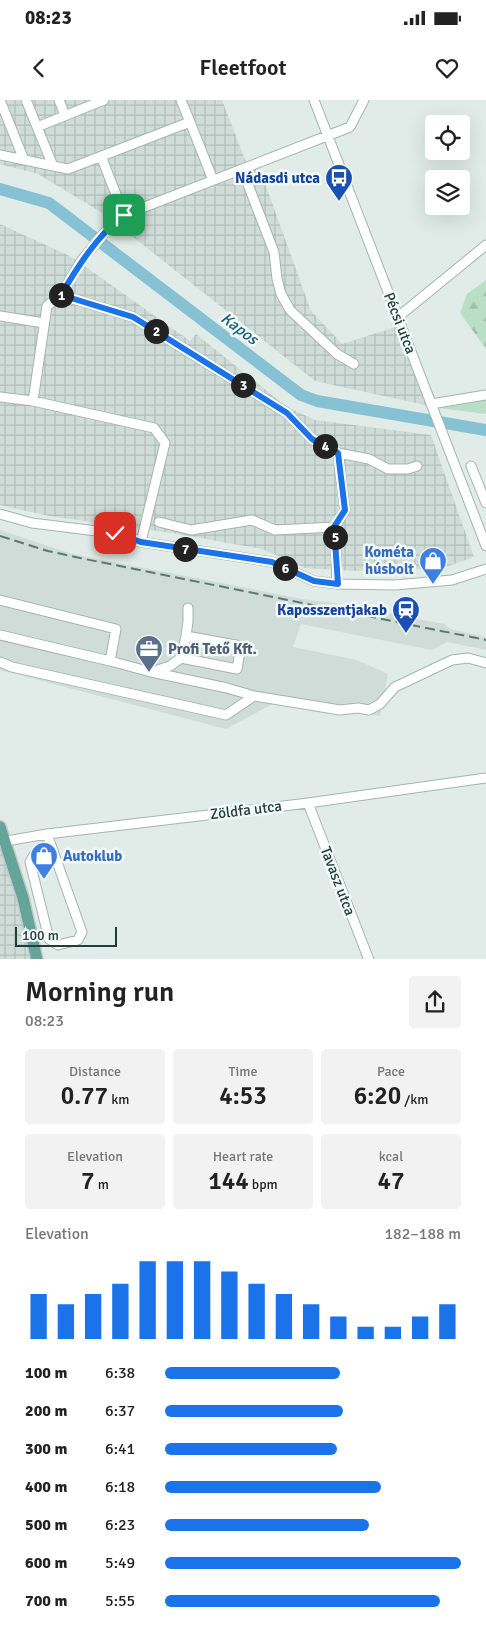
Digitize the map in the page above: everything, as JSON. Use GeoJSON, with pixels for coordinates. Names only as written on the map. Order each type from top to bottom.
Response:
{"type":"FeatureCollection","features":[{"type":"Feature","properties":{"kind":"main road"},"geometry":{"type":"LineString","coordinates":[[0,827],[23,898],[37,959]]}},
{"type":"Feature","properties":{"kind":"street"},"geometry":{"type":"LineString","coordinates":[[0,100],[24,160]]}},
{"type":"Feature","properties":{"kind":"street"},"geometry":{"type":"LineString","coordinates":[[26,100],[53,166]]}},
{"type":"Feature","properties":{"kind":"street"},"geometry":{"type":"LineString","coordinates":[[59,100],[65,116]]}},
{"type":"Feature","properties":{"kind":"street"},"geometry":{"type":"LineString","coordinates":[[37,127],[65,116],[89,103],[104,100]]}},
{"type":"Feature","properties":{"kind":"street"},"geometry":{"type":"LineString","coordinates":[[181,100],[213,180]]}},
{"type":"Feature","properties":{"kind":"street","name":"Pécsi utca"},"geometry":{"type":"LineString","coordinates":[[314,100],[486,546]]}},
{"type":"Feature","properties":{"kind":"street"},"geometry":{"type":"LineString","coordinates":[[33,401],[47,306],[61,295],[81,262],[111,225],[124,215],[350,127],[364,100]]}},
{"type":"Feature","properties":{"kind":"street"},"geometry":{"type":"LineString","coordinates":[[0,155],[68,169],[190,122]]}},
{"type":"Feature","properties":{"kind":"street"},"geometry":{"type":"LineString","coordinates":[[101,156],[124,215]]}},
{"type":"Feature","properties":{"kind":"street"},"geometry":{"type":"LineString","coordinates":[[242,169],[274,252],[277,279],[285,302],[290,310],[337,354],[354,364]]}},
{"type":"Feature","properties":{"kind":"street"},"geometry":{"type":"LineString","coordinates":[[398,317],[486,245]]}},
{"type":"Feature","properties":{"kind":"street"},"geometry":{"type":"LineString","coordinates":[[61,295],[133,317],[287,413],[312,439],[338,453],[369,458],[388,469],[408,469],[417,466]]}},
{"type":"Feature","properties":{"kind":"street"},"geometry":{"type":"LineString","coordinates":[[0,316],[44,323]]}},
{"type":"Feature","properties":{"kind":"street"},"geometry":{"type":"LineString","coordinates":[[433,408],[486,395]]}},
{"type":"Feature","properties":{"kind":"street"},"geometry":{"type":"LineString","coordinates":[[0,397],[33,401],[154,428],[165,443],[141,542]]}},
{"type":"Feature","properties":{"kind":"street"},"geometry":{"type":"LineString","coordinates":[[338,453],[345,510],[334,527],[338,584]]}},
{"type":"Feature","properties":{"kind":"street"},"geometry":{"type":"LineString","coordinates":[[471,466],[486,503]]}},
{"type":"Feature","properties":{"kind":"street"},"geometry":{"type":"LineString","coordinates":[[0,514],[32,523],[118,533],[141,542],[272,562],[314,581],[338,584],[395,584],[452,580],[486,569]]}},
{"type":"Feature","properties":{"kind":"street"},"geometry":{"type":"LineString","coordinates":[[159,522],[191,530],[252,520],[274,530],[334,527]]}},
{"type":"Feature","properties":{"kind":"street"},"geometry":{"type":"LineString","coordinates":[[0,600],[116,629],[110,661]]}},
{"type":"Feature","properties":{"kind":"street"},"geometry":{"type":"LineString","coordinates":[[151,672],[170,666],[181,658],[188,622],[188,608]]}},
{"type":"Feature","properties":{"kind":"street"},"geometry":{"type":"LineString","coordinates":[[0,635],[254,696],[340,710],[358,708],[369,710],[380,704],[395,688],[452,660],[468,658],[486,663]]}},
{"type":"Feature","properties":{"kind":"street"},"geometry":{"type":"LineString","coordinates":[[181,658],[237,669],[241,646],[186,636]]}},
{"type":"Feature","properties":{"kind":"street"},"geometry":{"type":"LineString","coordinates":[[0,662],[12,667],[226,714],[254,696]]}},
{"type":"Feature","properties":{"kind":"street","name":"Zöldfa utca"},"geometry":{"type":"LineString","coordinates":[[3,841],[486,778]]}},
{"type":"Feature","properties":{"kind":"street","name":"Tavasz utca"},"geometry":{"type":"LineString","coordinates":[[308,802],[369,959]]}},
{"type":"Feature","properties":{"kind":"street"},"geometry":{"type":"LineString","coordinates":[[47,834],[82,932],[78,940],[58,945],[49,939],[30,862],[34,855],[52,850]]}},
{"type":"Feature","properties":{"kind":"shaded area"},"geometry":{"type":"Polygon","coordinates":[[[0,100],[222,100],[246,162],[256,158],[311,311],[342,344],[405,324],[439,408],[315,381],[104,214],[38,174],[0,164],[0,100]]]}},
{"type":"Feature","properties":{"kind":"shaded area"},"geometry":{"type":"Polygon","coordinates":[[[0,224],[72,257],[190,341],[196,334],[287,407],[315,420],[431,435],[474,557],[443,568],[353,571],[305,568],[262,549],[172,533],[49,516],[0,505],[0,224]]]}},
{"type":"Feature","properties":{"kind":"shaded area"},"geometry":{"type":"Polygon","coordinates":[[[0,530],[72,554],[308,600],[445,624],[450,629],[486,637],[486,650],[447,642],[432,650],[301,624],[293,647],[357,660],[388,674],[380,716],[276,702],[226,729],[0,670],[0,530]]]}},
{"type":"Feature","properties":{"kind":"shaded area"},"geometry":{"type":"Polygon","coordinates":[[[0,818],[10,841],[41,959],[0,959],[0,818]]]}},
{"type":"Feature","properties":{"kind":"green space"},"geometry":{"type":"Polygon","coordinates":[[[486,280],[486,349],[460,313],[467,294],[486,280]]]}},
{"type":"Feature","properties":{"kind":"green space"},"geometry":{"type":"Polygon","coordinates":[[[486,399],[486,414],[439,408],[486,399]]]}},
{"type":"Feature","properties":{"kind":"waterway","name":"Kapos"},"geometry":{"type":"LineString","coordinates":[[0,189],[49,203],[301,395],[317,401],[486,430]]}},
{"type":"Feature","properties":{"kind":"railway"},"geometry":{"type":"LineString","coordinates":[[0,536],[48,551],[80,558],[486,640]]}},
{"type":"Feature","properties":{"kind":"place","name":"Nádasdi utca"},"geometry":{"type":"Point","coordinates":[339,202]}},
{"type":"Feature","properties":{"kind":"place","name":"Kométa húsbolt"},"geometry":{"type":"Point","coordinates":[433,585]}},
{"type":"Feature","properties":{"kind":"place","name":"Kaposszentjakab"},"geometry":{"type":"Point","coordinates":[406,634]}},
{"type":"Feature","properties":{"kind":"place","name":"Profi Tető Kft."},"geometry":{"type":"Point","coordinates":[149,673]}},
{"type":"Feature","properties":{"kind":"place","name":"Autoklub"},"geometry":{"type":"Point","coordinates":[44,880]}},
{"type":"Feature","properties":{"kind":"route"},"geometry":{"type":"LineString","coordinates":[[115,533],[141,542],[272,562],[314,581],[338,584],[334,527],[345,510],[338,453],[312,439],[287,413],[133,317],[61,295],[81,262],[111,225],[124,215]]}}]}
